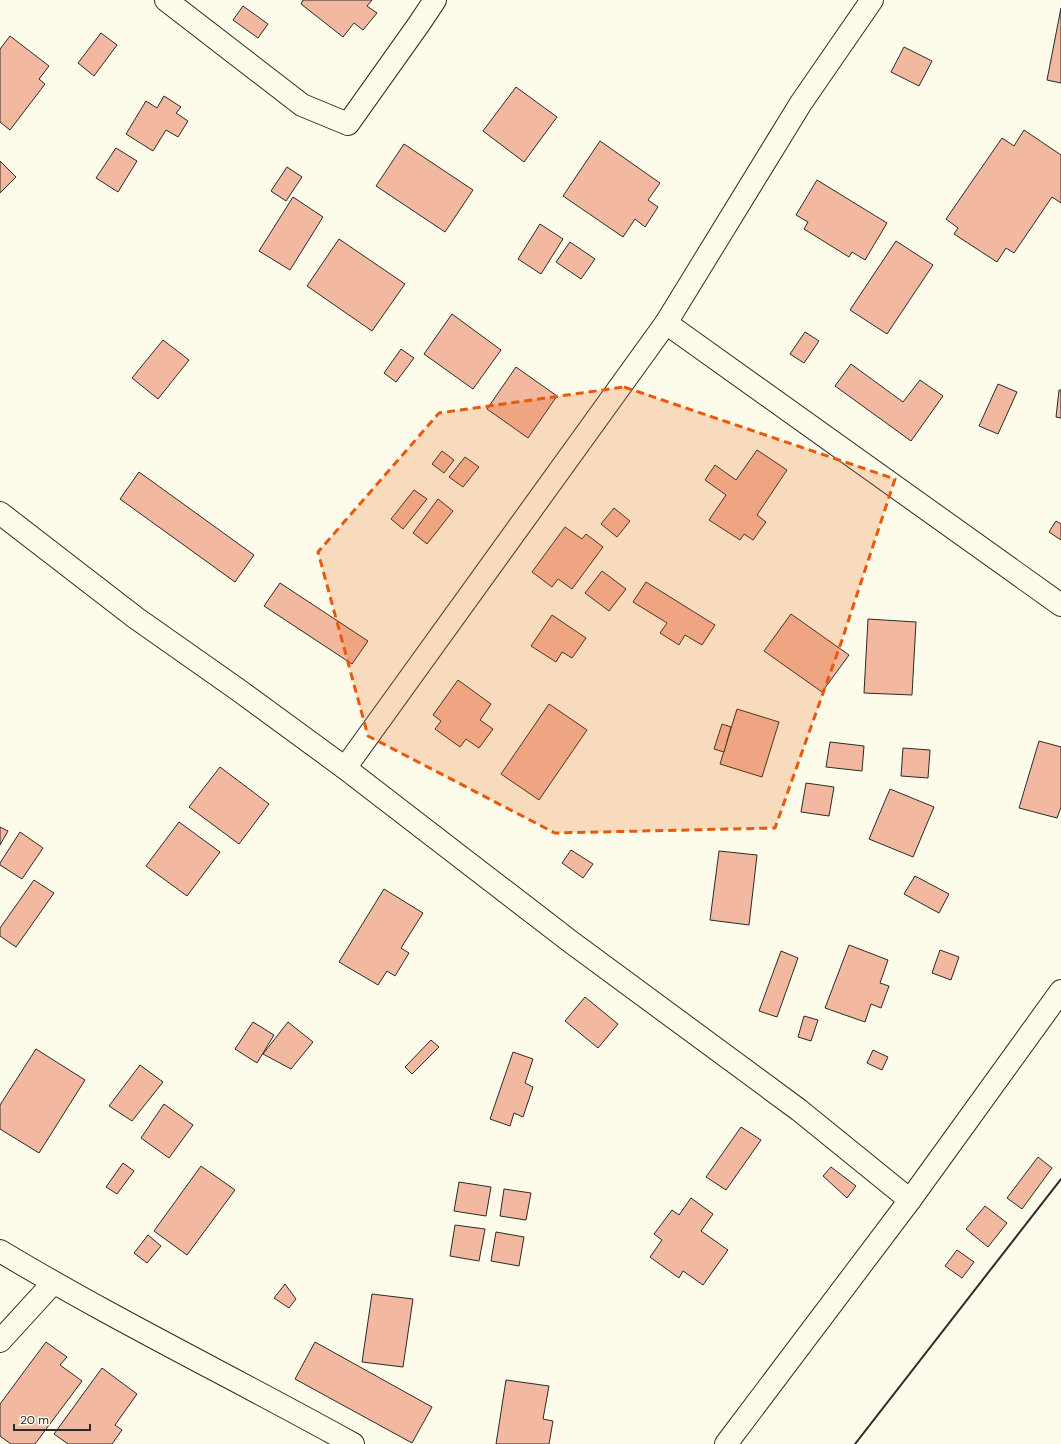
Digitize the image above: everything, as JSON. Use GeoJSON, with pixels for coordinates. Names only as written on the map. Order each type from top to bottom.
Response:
{"type":"FeatureCollection","features":[{"type":"Feature","properties":{"kind":"street"},"geometry":{"type":"LineString","coordinates":[[166,0],[302,105],[348,124],[435,0]]}},
{"type":"Feature","properties":{"kind":"street"},"geometry":{"type":"LineString","coordinates":[[345,768],[666,323],[801,103],[872,0]]}},
{"type":"Feature","properties":{"kind":"street"},"geometry":{"type":"LineString","coordinates":[[666,323],[1061,605]]}},
{"type":"Feature","properties":{"kind":"street"},"geometry":{"type":"LineString","coordinates":[[0,513],[136,618],[238,689],[345,768],[571,942],[799,1110],[910,1200]]}},
{"type":"Feature","properties":{"kind":"street"},"geometry":{"type":"LineString","coordinates":[[726,1444],[910,1200],[1061,991]]}},
{"type":"Feature","properties":{"kind":"street"},"geometry":{"type":"LineString","coordinates":[[0,1251],[85,1301],[272,1399],[353,1444]]}},
{"type":"Feature","properties":{"kind":"street"},"geometry":{"type":"LineString","coordinates":[[0,1341],[54,1283]]}},
{"type":"Feature","properties":{"kind":"highlighted area"},"geometry":{"type":"Polygon","coordinates":[[[624,387],[895,479],[842,640],[775,828],[555,833],[368,736],[318,552],[439,413],[624,387]]]}},
{"type":"Feature","properties":{"kind":"building"},"geometry":{"type":"Polygon","coordinates":[[[303,0],[372,0],[367,6],[377,13],[363,30],[354,23],[343,37],[301,4],[303,0]]]}},
{"type":"Feature","properties":{"kind":"building"},"geometry":{"type":"Polygon","coordinates":[[[243,6],[268,24],[258,38],[233,20],[243,6]]]}},
{"type":"Feature","properties":{"kind":"building"},"geometry":{"type":"Polygon","coordinates":[[[1061,8],[1061,83],[1047,80],[1061,8]]]}},
{"type":"Feature","properties":{"kind":"building"},"geometry":{"type":"Polygon","coordinates":[[[101,33],[117,45],[94,76],[78,63],[101,33]]]}},
{"type":"Feature","properties":{"kind":"building"},"geometry":{"type":"Polygon","coordinates":[[[10,36],[49,66],[39,79],[45,84],[10,130],[0,122],[0,49],[10,36]]]}},
{"type":"Feature","properties":{"kind":"building"},"geometry":{"type":"Polygon","coordinates":[[[904,47],[932,61],[919,86],[891,72],[904,47]]]}},
{"type":"Feature","properties":{"kind":"building"},"geometry":{"type":"Polygon","coordinates":[[[516,87],[557,117],[524,162],[483,131],[516,87]]]}},
{"type":"Feature","properties":{"kind":"building"},"geometry":{"type":"Polygon","coordinates":[[[164,96],[181,107],[176,113],[188,121],[178,137],[166,130],[153,151],[126,134],[146,101],[157,108],[164,96]]]}},
{"type":"Feature","properties":{"kind":"building"},"geometry":{"type":"Polygon","coordinates":[[[1024,130],[1061,155],[1061,203],[1052,197],[1014,253],[1006,248],[997,262],[954,234],[958,228],[946,219],[1002,138],[1014,146],[1024,130]]]}},
{"type":"Feature","properties":{"kind":"building"},"geometry":{"type":"Polygon","coordinates":[[[600,141],[660,183],[648,200],[658,207],[645,227],[635,219],[623,237],[563,196],[600,141]]]}},
{"type":"Feature","properties":{"kind":"building"},"geometry":{"type":"Polygon","coordinates":[[[404,144],[473,190],[445,232],[376,186],[404,144]]]}},
{"type":"Feature","properties":{"kind":"building"},"geometry":{"type":"Polygon","coordinates":[[[116,148],[137,161],[118,192],[96,178],[116,148]]]}},
{"type":"Feature","properties":{"kind":"building"},"geometry":{"type":"Polygon","coordinates":[[[0,161],[16,177],[0,193],[0,161]]]}},
{"type":"Feature","properties":{"kind":"building"},"geometry":{"type":"Polygon","coordinates":[[[287,167],[302,177],[286,201],[271,191],[287,167]]]}},
{"type":"Feature","properties":{"kind":"building"},"geometry":{"type":"Polygon","coordinates":[[[817,180],[887,223],[865,260],[852,252],[849,257],[804,229],[808,222],[796,215],[817,180]]]}},
{"type":"Feature","properties":{"kind":"building"},"geometry":{"type":"Polygon","coordinates":[[[293,197],[323,217],[290,270],[259,251],[293,197]]]}},
{"type":"Feature","properties":{"kind":"building"},"geometry":{"type":"Polygon","coordinates":[[[540,224],[563,239],[541,274],[518,259],[540,224]]]}},
{"type":"Feature","properties":{"kind":"building"},"geometry":{"type":"Polygon","coordinates":[[[339,239],[405,284],[372,331],[307,286],[339,239]]]}},
{"type":"Feature","properties":{"kind":"building"},"geometry":{"type":"Polygon","coordinates":[[[896,241],[933,265],[887,334],[850,310],[896,241]]]}},
{"type":"Feature","properties":{"kind":"building"},"geometry":{"type":"Polygon","coordinates":[[[570,242],[595,259],[581,279],[556,262],[570,242]]]}},
{"type":"Feature","properties":{"kind":"building"},"geometry":{"type":"Polygon","coordinates":[[[452,314],[501,350],[473,389],[424,354],[452,314]]]}},
{"type":"Feature","properties":{"kind":"building"},"geometry":{"type":"Polygon","coordinates":[[[805,332],[819,341],[804,363],[790,354],[805,332]]]}},
{"type":"Feature","properties":{"kind":"building"},"geometry":{"type":"Polygon","coordinates":[[[163,340],[189,360],[158,399],[132,378],[163,340]]]}},
{"type":"Feature","properties":{"kind":"building"},"geometry":{"type":"Polygon","coordinates":[[[401,349],[414,358],[396,382],[384,373],[401,349]]]}},
{"type":"Feature","properties":{"kind":"building"},"geometry":{"type":"Polygon","coordinates":[[[851,364],[903,402],[920,380],[943,396],[911,441],[835,386],[851,364]]]}},
{"type":"Feature","properties":{"kind":"building"},"geometry":{"type":"Polygon","coordinates":[[[516,367],[557,396],[528,438],[487,409],[516,367]]]}},
{"type":"Feature","properties":{"kind":"building"},"geometry":{"type":"Polygon","coordinates":[[[998,384],[1017,392],[998,434],[979,426],[998,384]]]}},
{"type":"Feature","properties":{"kind":"building"},"geometry":{"type":"Polygon","coordinates":[[[1059,390],[1061,390],[1061,418],[1056,417],[1059,390]]]}},
{"type":"Feature","properties":{"kind":"building"},"geometry":{"type":"Polygon","coordinates":[[[757,450],[787,470],[757,515],[766,522],[753,540],[744,534],[740,540],[709,520],[726,495],[705,480],[715,465],[736,480],[757,450]]]}},
{"type":"Feature","properties":{"kind":"building"},"geometry":{"type":"Polygon","coordinates":[[[442,451],[454,460],[444,473],[432,464],[442,451]]]}},
{"type":"Feature","properties":{"kind":"building"},"geometry":{"type":"Polygon","coordinates":[[[465,457],[479,467],[463,487],[449,477],[465,457]]]}},
{"type":"Feature","properties":{"kind":"building"},"geometry":{"type":"Polygon","coordinates":[[[139,472],[254,555],[235,582],[120,499],[139,472]]]}},
{"type":"Feature","properties":{"kind":"building"},"geometry":{"type":"Polygon","coordinates":[[[414,490],[427,499],[403,529],[391,519],[414,490]]]}},
{"type":"Feature","properties":{"kind":"building"},"geometry":{"type":"Polygon","coordinates":[[[438,499],[453,511],[427,544],[413,533],[438,499]]]}},
{"type":"Feature","properties":{"kind":"building"},"geometry":{"type":"Polygon","coordinates":[[[614,508],[630,521],[617,537],[601,524],[614,508]]]}},
{"type":"Feature","properties":{"kind":"building"},"geometry":{"type":"Polygon","coordinates":[[[1056,521],[1061,524],[1061,540],[1049,532],[1056,521]]]}},
{"type":"Feature","properties":{"kind":"building"},"geometry":{"type":"Polygon","coordinates":[[[565,527],[582,539],[586,534],[603,547],[572,589],[558,579],[552,587],[532,572],[565,527]]]}},
{"type":"Feature","properties":{"kind":"building"},"geometry":{"type":"Polygon","coordinates":[[[602,571],[626,589],[609,611],[585,593],[602,571]]]}},
{"type":"Feature","properties":{"kind":"building"},"geometry":{"type":"Polygon","coordinates":[[[646,582],[715,625],[702,645],[685,635],[679,645],[660,633],[667,623],[633,602],[646,582]]]}},
{"type":"Feature","properties":{"kind":"building"},"geometry":{"type":"Polygon","coordinates":[[[280,583],[368,641],[352,664],[264,606],[280,583]]]}},
{"type":"Feature","properties":{"kind":"building"},"geometry":{"type":"Polygon","coordinates":[[[791,614],[849,655],[822,692],[764,651],[791,614]]]}},
{"type":"Feature","properties":{"kind":"building"},"geometry":{"type":"Polygon","coordinates":[[[552,615],[586,638],[572,658],[562,652],[556,662],[531,646],[552,615]]]}},
{"type":"Feature","properties":{"kind":"building"},"geometry":{"type":"Polygon","coordinates":[[[868,619],[916,622],[912,695],[864,693],[868,619]]]}},
{"type":"Feature","properties":{"kind":"building"},"geometry":{"type":"Polygon","coordinates":[[[458,680],[491,704],[480,720],[493,729],[479,748],[466,739],[460,747],[435,729],[441,721],[433,715],[458,680]]]}},
{"type":"Feature","properties":{"kind":"building"},"geometry":{"type":"Polygon","coordinates":[[[549,704],[587,730],[539,800],[501,774],[549,704]]]}},
{"type":"Feature","properties":{"kind":"building"},"geometry":{"type":"Polygon","coordinates":[[[737,709],[779,722],[762,777],[720,764],[737,709]]]}},
{"type":"Feature","properties":{"kind":"building"},"geometry":{"type":"Polygon","coordinates":[[[722,724],[731,727],[724,752],[714,749],[722,724]]]}},
{"type":"Feature","properties":{"kind":"building"},"geometry":{"type":"Polygon","coordinates":[[[1039,741],[1061,747],[1061,807],[1057,818],[1019,808],[1039,741]]]}},
{"type":"Feature","properties":{"kind":"building"},"geometry":{"type":"Polygon","coordinates":[[[830,742],[864,746],[862,771],[826,767],[830,742]]]}},
{"type":"Feature","properties":{"kind":"building"},"geometry":{"type":"Polygon","coordinates":[[[903,748],[930,750],[928,778],[901,776],[903,748]]]}},
{"type":"Feature","properties":{"kind":"building"},"geometry":{"type":"Polygon","coordinates":[[[220,767],[269,804],[239,844],[189,807],[220,767]]]}},
{"type":"Feature","properties":{"kind":"building"},"geometry":{"type":"Polygon","coordinates":[[[806,783],[834,787],[829,816],[801,812],[806,783]]]}},
{"type":"Feature","properties":{"kind":"building"},"geometry":{"type":"Polygon","coordinates":[[[890,789],[934,807],[913,857],[869,839],[890,789]]]}},
{"type":"Feature","properties":{"kind":"building"},"geometry":{"type":"Polygon","coordinates":[[[179,822],[220,852],[187,896],[146,866],[179,822]]]}},
{"type":"Feature","properties":{"kind":"building"},"geometry":{"type":"Polygon","coordinates":[[[0,827],[8,831],[0,845],[0,827]]]}},
{"type":"Feature","properties":{"kind":"building"},"geometry":{"type":"Polygon","coordinates":[[[20,832],[43,848],[22,879],[0,865],[20,832]]]}},
{"type":"Feature","properties":{"kind":"building"},"geometry":{"type":"Polygon","coordinates":[[[571,850],[593,864],[583,878],[562,863],[571,850]]]}},
{"type":"Feature","properties":{"kind":"building"},"geometry":{"type":"Polygon","coordinates":[[[719,851],[757,855],[749,925],[710,920],[719,851]]]}},
{"type":"Feature","properties":{"kind":"building"},"geometry":{"type":"Polygon","coordinates":[[[915,876],[949,894],[939,913],[904,894],[915,876]]]}},
{"type":"Feature","properties":{"kind":"building"},"geometry":{"type":"Polygon","coordinates":[[[34,880],[54,893],[16,947],[0,936],[0,928],[34,880]]]}},
{"type":"Feature","properties":{"kind":"building"},"geometry":{"type":"Polygon","coordinates":[[[384,889],[423,913],[401,948],[409,953],[395,976],[387,971],[378,985],[339,962],[384,889]]]}},
{"type":"Feature","properties":{"kind":"building"},"geometry":{"type":"Polygon","coordinates":[[[849,945],[888,960],[880,983],[889,986],[881,1008],[871,1004],[865,1022],[825,1008],[849,945]]]}},
{"type":"Feature","properties":{"kind":"building"},"geometry":{"type":"Polygon","coordinates":[[[940,950],[959,957],[951,980],[932,973],[940,950]]]}},
{"type":"Feature","properties":{"kind":"building"},"geometry":{"type":"Polygon","coordinates":[[[781,951],[798,958],[777,1017],[759,1011],[781,951]]]}},
{"type":"Feature","properties":{"kind":"building"},"geometry":{"type":"Polygon","coordinates":[[[585,997],[618,1024],[598,1048],[565,1021],[585,997]]]}},
{"type":"Feature","properties":{"kind":"building"},"geometry":{"type":"Polygon","coordinates":[[[804,1016],[818,1020],[811,1041],[798,1037],[804,1016]]]}},
{"type":"Feature","properties":{"kind":"building"},"geometry":{"type":"Polygon","coordinates":[[[253,1022],[274,1035],[257,1063],[235,1049],[253,1022]]]}},
{"type":"Feature","properties":{"kind":"building"},"geometry":{"type":"Polygon","coordinates":[[[288,1022],[313,1042],[291,1069],[263,1054],[288,1022]]]}},
{"type":"Feature","properties":{"kind":"building"},"geometry":{"type":"Polygon","coordinates":[[[431,1040],[439,1047],[412,1074],[405,1067],[431,1040]]]}},
{"type":"Feature","properties":{"kind":"building"},"geometry":{"type":"Polygon","coordinates":[[[36,1049],[85,1080],[39,1153],[0,1129],[0,1105],[36,1049]]]}},
{"type":"Feature","properties":{"kind":"building"},"geometry":{"type":"Polygon","coordinates":[[[873,1050],[888,1057],[882,1070],[867,1063],[873,1050]]]}},
{"type":"Feature","properties":{"kind":"building"},"geometry":{"type":"Polygon","coordinates":[[[513,1052],[533,1059],[525,1083],[533,1087],[523,1117],[514,1113],[510,1126],[490,1119],[513,1052]]]}},
{"type":"Feature","properties":{"kind":"building"},"geometry":{"type":"Polygon","coordinates":[[[140,1065],[163,1082],[132,1121],[109,1106],[140,1065]]]}},
{"type":"Feature","properties":{"kind":"building"},"geometry":{"type":"Polygon","coordinates":[[[164,1104],[193,1125],[169,1158],[141,1138],[164,1104]]]}},
{"type":"Feature","properties":{"kind":"building"},"geometry":{"type":"Polygon","coordinates":[[[741,1127],[761,1140],[726,1190],[706,1177],[741,1127]]]}},
{"type":"Feature","properties":{"kind":"building"},"geometry":{"type":"Polygon","coordinates":[[[1038,1157],[1052,1168],[1022,1209],[1007,1198],[1038,1157]]]}},
{"type":"Feature","properties":{"kind":"building"},"geometry":{"type":"Polygon","coordinates":[[[123,1163],[134,1171],[117,1194],[106,1187],[123,1163]]]}},
{"type":"Feature","properties":{"kind":"building"},"geometry":{"type":"Polygon","coordinates":[[[201,1166],[235,1190],[187,1255],[154,1231],[201,1166]]]}},
{"type":"Feature","properties":{"kind":"building"},"geometry":{"type":"Polygon","coordinates":[[[831,1167],[856,1186],[847,1198],[823,1176],[831,1167]]]}},
{"type":"Feature","properties":{"kind":"building"},"geometry":{"type":"Polygon","coordinates":[[[459,1182],[491,1187],[486,1216],[454,1211],[459,1182]]]}},
{"type":"Feature","properties":{"kind":"building"},"geometry":{"type":"Polygon","coordinates":[[[504,1189],[531,1193],[526,1220],[500,1216],[504,1189]]]}},
{"type":"Feature","properties":{"kind":"building"},"geometry":{"type":"Polygon","coordinates":[[[691,1198],[713,1214],[701,1231],[728,1250],[703,1285],[683,1271],[679,1278],[650,1257],[662,1240],[654,1234],[672,1210],[679,1215],[691,1198]]]}},
{"type":"Feature","properties":{"kind":"building"},"geometry":{"type":"Polygon","coordinates":[[[985,1206],[1007,1223],[988,1247],[966,1229],[985,1206]]]}},
{"type":"Feature","properties":{"kind":"building"},"geometry":{"type":"Polygon","coordinates":[[[455,1225],[485,1229],[479,1261],[450,1256],[455,1225]]]}},
{"type":"Feature","properties":{"kind":"building"},"geometry":{"type":"Polygon","coordinates":[[[496,1232],[524,1237],[519,1266],[491,1261],[496,1232]]]}},
{"type":"Feature","properties":{"kind":"building"},"geometry":{"type":"Polygon","coordinates":[[[148,1235],[161,1246],[147,1263],[134,1253],[148,1235]]]}},
{"type":"Feature","properties":{"kind":"building"},"geometry":{"type":"Polygon","coordinates":[[[957,1250],[974,1262],[962,1278],[945,1266],[957,1250]]]}},
{"type":"Feature","properties":{"kind":"building"},"geometry":{"type":"Polygon","coordinates":[[[285,1284],[296,1299],[289,1308],[274,1298],[285,1284]]]}},
{"type":"Feature","properties":{"kind":"building"},"geometry":{"type":"Polygon","coordinates":[[[372,1294],[413,1299],[403,1367],[362,1362],[372,1294]]]}},
{"type":"Feature","properties":{"kind":"building"},"geometry":{"type":"Polygon","coordinates":[[[46,1342],[67,1357],[60,1365],[82,1381],[35,1444],[11,1444],[0,1436],[0,1404],[46,1342]]]}},
{"type":"Feature","properties":{"kind":"building"},"geometry":{"type":"Polygon","coordinates":[[[315,1342],[432,1407],[412,1443],[295,1379],[315,1342]]]}},
{"type":"Feature","properties":{"kind":"building"},"geometry":{"type":"Polygon","coordinates":[[[102,1368],[137,1394],[115,1425],[122,1430],[112,1444],[68,1444],[54,1434],[102,1368]]]}},
{"type":"Feature","properties":{"kind":"building"},"geometry":{"type":"Polygon","coordinates":[[[506,1380],[549,1386],[543,1419],[553,1421],[549,1444],[496,1444],[506,1380]]]}},
{"type":"Feature","properties":{"kind":"wall"},"geometry":{"type":"LineString","coordinates":[[855,1444],[1061,1179]]}}]}
